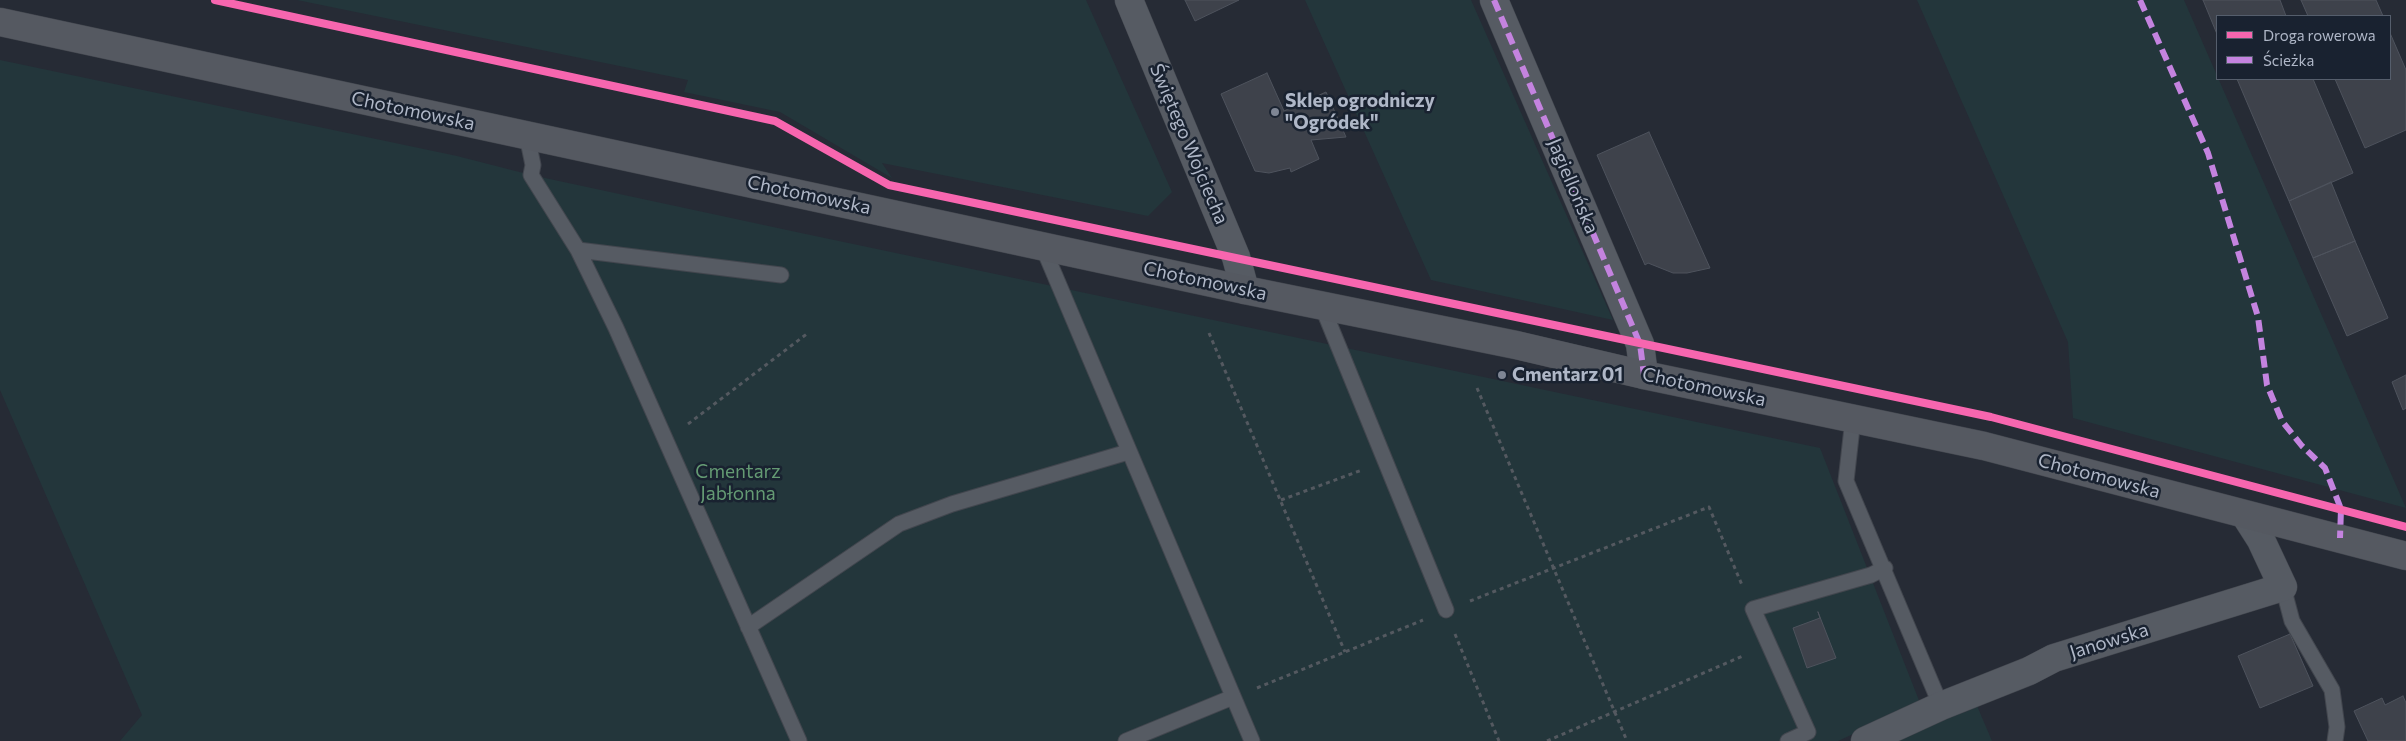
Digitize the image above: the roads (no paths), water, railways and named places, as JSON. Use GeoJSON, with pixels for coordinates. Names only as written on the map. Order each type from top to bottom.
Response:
{"type":"FeatureCollection","features":[{"type":"Feature","properties":{"kind":"street","name":"Świętego Wojciecha"},"geometry":{"type":"LineString","coordinates":[[1129,0],[1236,257],[1245,290]]}},
{"type":"Feature","properties":{"kind":"street","name":"Jagiellońska"},"geometry":{"type":"LineString","coordinates":[[1494,0],[1640,344],[1644,375]]}},
{"type":"Feature","properties":{"kind":"street","name":"Chotomowska"},"geometry":{"type":"LineString","coordinates":[[0,22],[1245,290],[1516,345],[1644,375],[1984,446],[2406,556]]}},
{"type":"Feature","properties":{"kind":"street"},"geometry":{"type":"LineString","coordinates":[[2245,515],[2261,540],[2283,587]]}},
{"type":"Feature","properties":{"kind":"street","name":"Janowska"},"geometry":{"type":"LineString","coordinates":[[1865,741],[1941,706],[2029,671],[2054,658],[2283,587]]}},
{"type":"Feature","properties":{"kind":"lane"},"geometry":{"type":"LineString","coordinates":[[527,136],[532,165],[531,175],[578,250],[799,741]]}},
{"type":"Feature","properties":{"kind":"lane"},"geometry":{"type":"LineString","coordinates":[[1042,245],[1128,452],[1252,741]]}},
{"type":"Feature","properties":{"kind":"lane"},"geometry":{"type":"LineString","coordinates":[[578,250],[781,275]]}},
{"type":"Feature","properties":{"kind":"lane"},"geometry":{"type":"LineString","coordinates":[[1322,306],[1446,610]]}},
{"type":"Feature","properties":{"kind":"lane"},"geometry":{"type":"LineString","coordinates":[[1853,419],[1846,480],[1885,568],[1941,706]]}},
{"type":"Feature","properties":{"kind":"lane"},"geometry":{"type":"LineString","coordinates":[[748,628],[899,524],[952,504],[1128,452]]}},
{"type":"Feature","properties":{"kind":"lane"},"geometry":{"type":"LineString","coordinates":[[1788,741],[1808,732],[1753,609],[1871,575],[1885,568]]}},
{"type":"Feature","properties":{"kind":"lane"},"geometry":{"type":"LineString","coordinates":[[2283,587],[2292,621],[2332,690],[2337,727],[2335,741]]}},
{"type":"Feature","properties":{"kind":"lane"},"geometry":{"type":"LineString","coordinates":[[1126,741],[1234,697]]}},
{"type":"Feature","properties":{"kind":"place","name":"Sklep ogrodniczy \"Ogródek\""},"geometry":{"type":"Point","coordinates":[1275,112]}},
{"type":"Feature","properties":{"kind":"place","name":"Cmentarz 01"},"geometry":{"type":"Point","coordinates":[1502,375]}},
{"type":"Feature","properties":{"kind":"park label","name":"Cmentarz Jabłonna"},"geometry":{"type":"Point","coordinates":[738,483]}}]}
